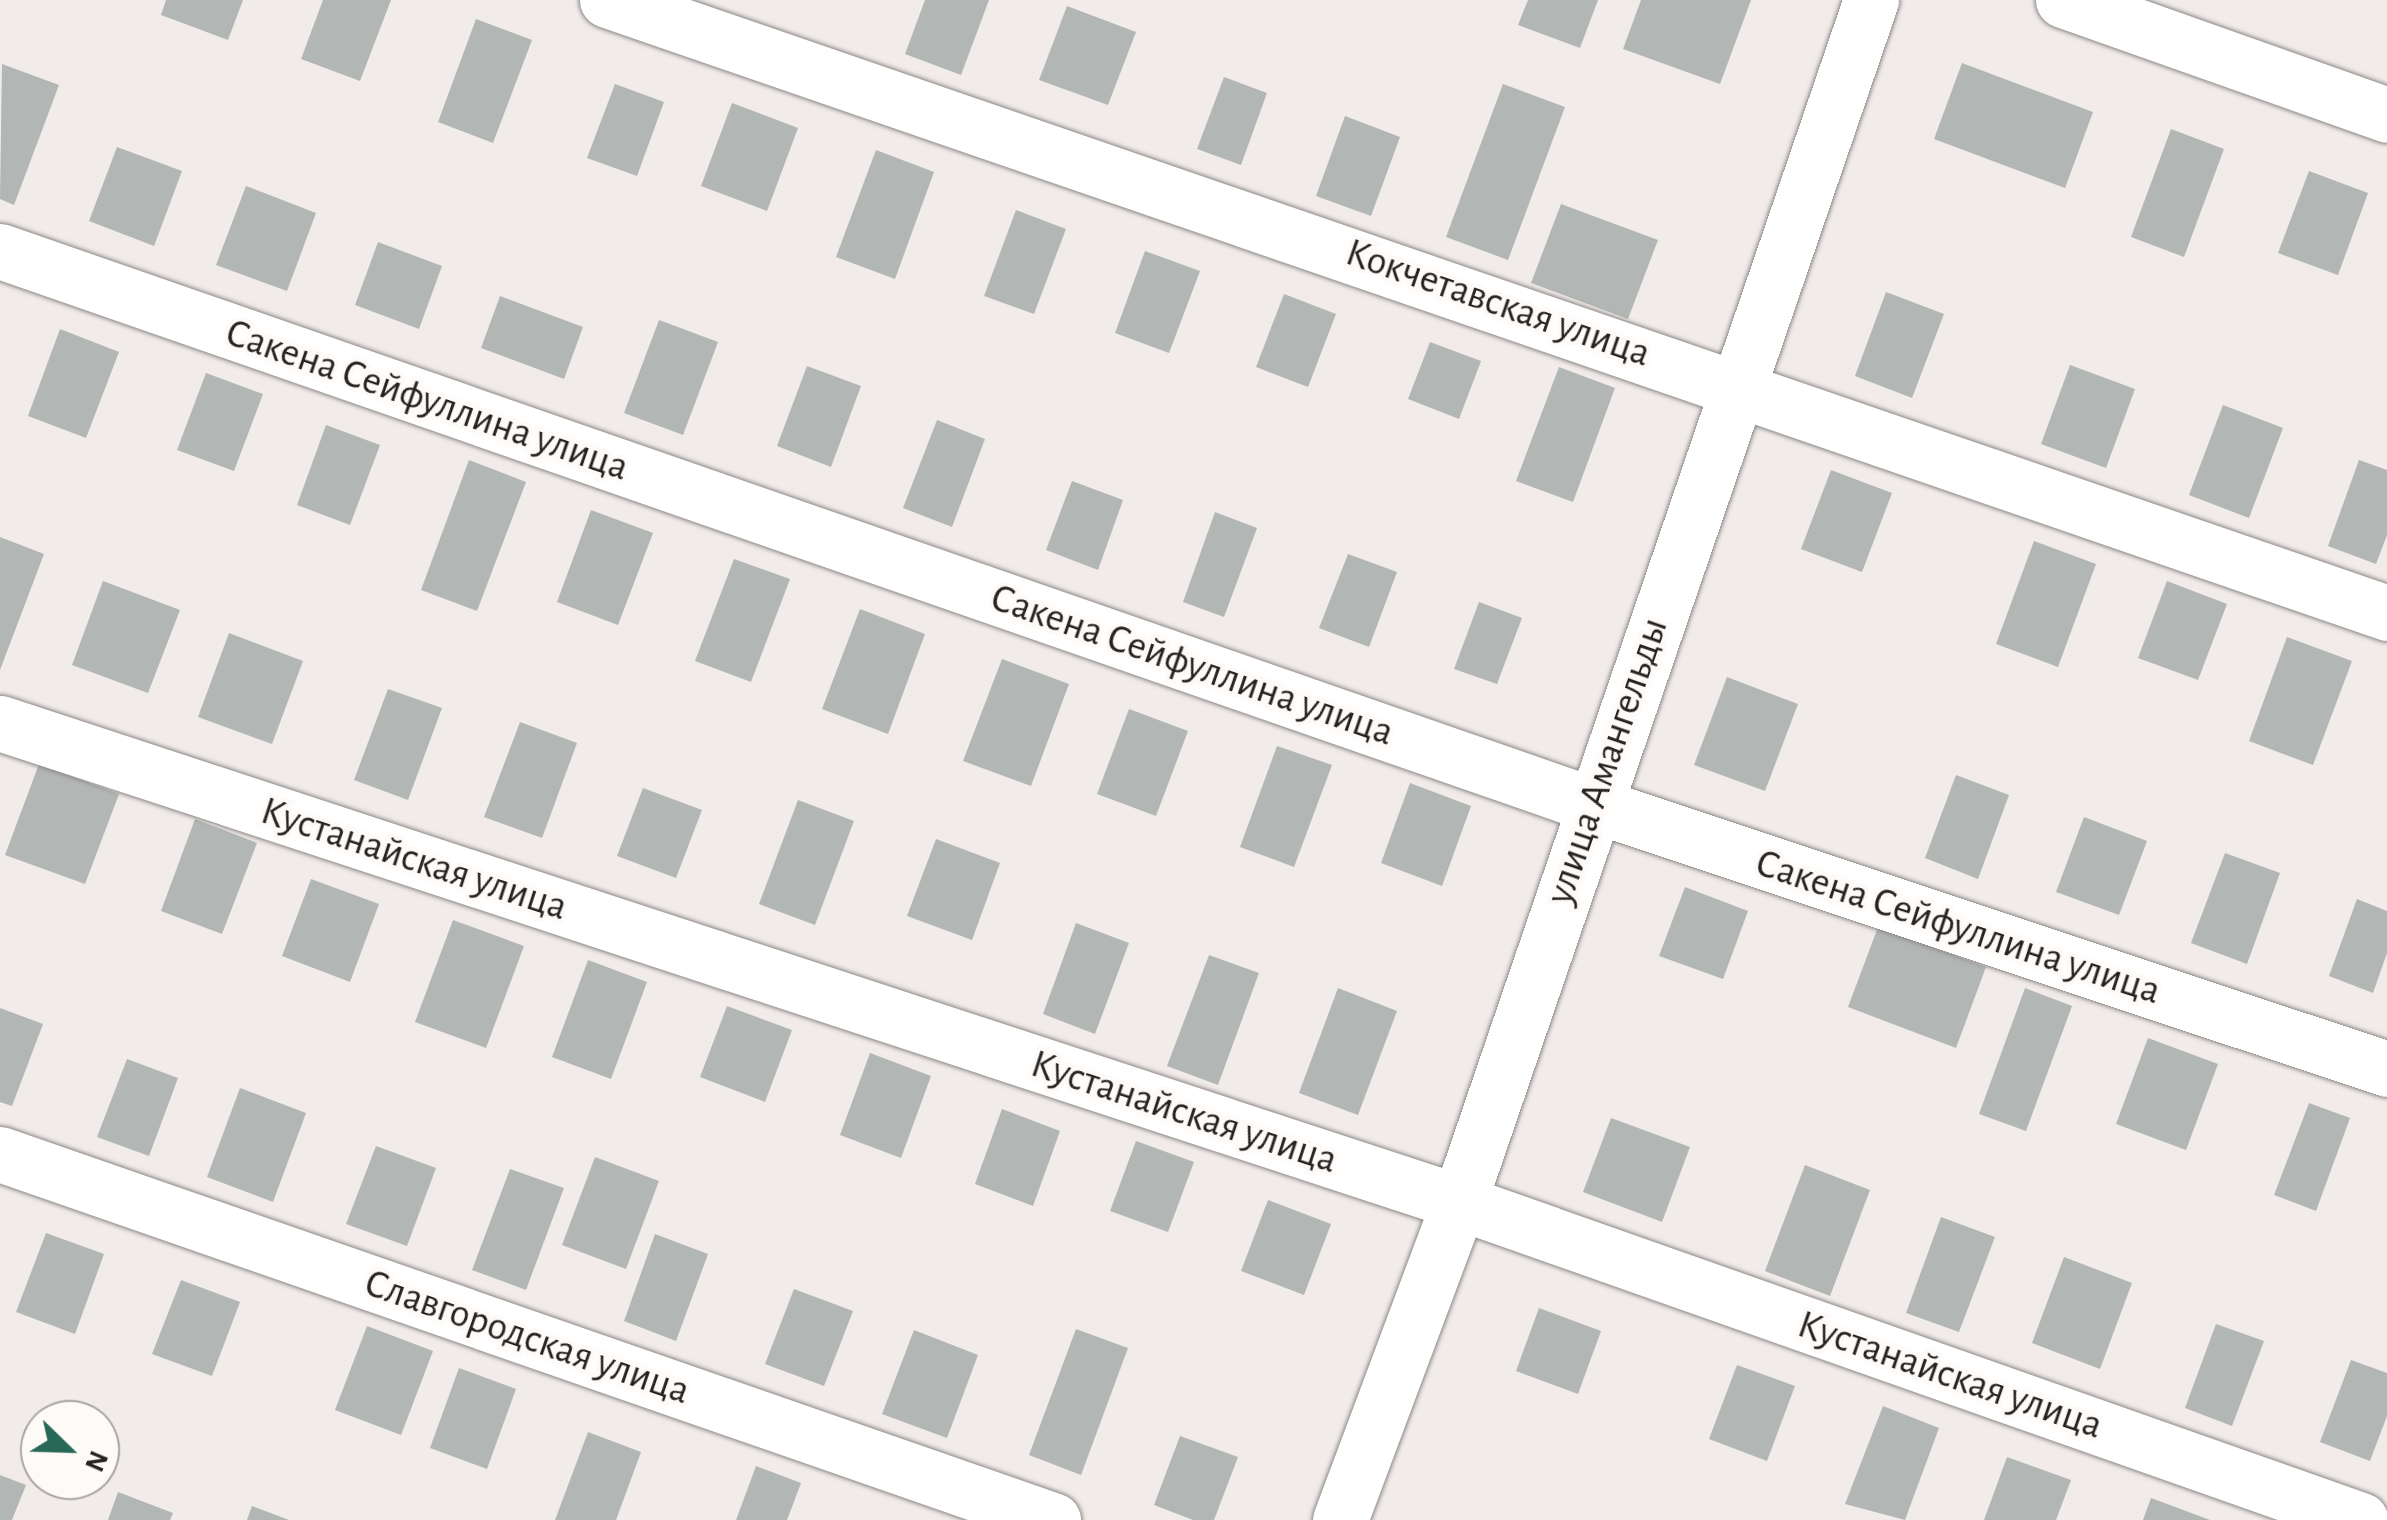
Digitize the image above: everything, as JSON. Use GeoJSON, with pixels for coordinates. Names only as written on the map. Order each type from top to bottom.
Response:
{"type":"FeatureCollection","features":[{"type":"Feature","properties":{"kind":"street","name":"Кокчетавская улица"},"geometry":{"type":"LineString","coordinates":[[607,0],[1737,384],[2387,613]]}},
{"type":"Feature","properties":{"kind":"street","name":"улица Амангельды"},"geometry":{"type":"LineString","coordinates":[[1340,1520],[1459,1202],[1591,804],[1871,0]]}},
{"type":"Feature","properties":{"kind":"street"},"geometry":{"type":"LineString","coordinates":[[2062,0],[2387,115]]}},
{"type":"Feature","properties":{"kind":"street","name":"Сакена Сейфуллина улица"},"geometry":{"type":"LineString","coordinates":[[0,251],[1591,804],[2387,1070]]}},
{"type":"Feature","properties":{"kind":"street","name":"Кустанайская улица"},"geometry":{"type":"LineString","coordinates":[[0,723],[1459,1202],[2361,1520]]}},
{"type":"Feature","properties":{"kind":"street","name":"Славгородская улица"},"geometry":{"type":"LineString","coordinates":[[0,1154],[1053,1520]]}},
{"type":"Feature","properties":{"kind":"building"},"geometry":{"type":"Polygon","coordinates":[[[166,0],[243,0],[228,40],[161,15],[166,0]]]}},
{"type":"Feature","properties":{"kind":"building"},"geometry":{"type":"Polygon","coordinates":[[[323,0],[391,0],[360,81],[301,59],[323,0]]]}},
{"type":"Feature","properties":{"kind":"building"},"geometry":{"type":"Polygon","coordinates":[[[925,0],[989,0],[961,75],[905,54],[925,0]]]}},
{"type":"Feature","properties":{"kind":"building"},"geometry":{"type":"Polygon","coordinates":[[[1528,0],[1598,0],[1580,48],[1518,25],[1528,0]]]}},
{"type":"Feature","properties":{"kind":"building"},"geometry":{"type":"Polygon","coordinates":[[[1641,0],[1751,0],[1720,84],[1623,49],[1641,0]]]}},
{"type":"Feature","properties":{"kind":"building"},"geometry":{"type":"Polygon","coordinates":[[[1067,6],[1136,32],[1108,105],[1039,80],[1067,6]]]}},
{"type":"Feature","properties":{"kind":"building"},"geometry":{"type":"Polygon","coordinates":[[[476,19],[532,40],[493,143],[438,122],[476,19]]]}},
{"type":"Feature","properties":{"kind":"building"},"geometry":{"type":"Polygon","coordinates":[[[1962,63],[2093,112],[2065,188],[1934,139],[1962,63]]]}},
{"type":"Feature","properties":{"kind":"building"},"geometry":{"type":"Polygon","coordinates":[[[2,64],[59,85],[14,205],[0,199],[2,64]]]}},
{"type":"Feature","properties":{"kind":"building"},"geometry":{"type":"Polygon","coordinates":[[[1224,77],[1267,93],[1241,165],[1197,149],[1224,77]]]}},
{"type":"Feature","properties":{"kind":"building"},"geometry":{"type":"Polygon","coordinates":[[[615,84],[664,102],[637,176],[587,158],[615,84]]]}},
{"type":"Feature","properties":{"kind":"building"},"geometry":{"type":"Polygon","coordinates":[[[1503,84],[1565,107],[1508,260],[1446,237],[1503,84]]]}},
{"type":"Feature","properties":{"kind":"building"},"geometry":{"type":"Polygon","coordinates":[[[732,103],[798,128],[767,211],[701,186],[732,103]]]}},
{"type":"Feature","properties":{"kind":"building"},"geometry":{"type":"Polygon","coordinates":[[[1345,116],[1400,137],[1371,216],[1316,196],[1345,116]]]}},
{"type":"Feature","properties":{"kind":"building"},"geometry":{"type":"Polygon","coordinates":[[[2171,129],[2224,149],[2184,257],[2131,237],[2171,129]]]}},
{"type":"Feature","properties":{"kind":"building"},"geometry":{"type":"Polygon","coordinates":[[[117,147],[182,171],[154,246],[89,221],[117,147]]]}},
{"type":"Feature","properties":{"kind":"building"},"geometry":{"type":"Polygon","coordinates":[[[876,150],[934,172],[895,279],[836,257],[876,150]]]}},
{"type":"Feature","properties":{"kind":"building"},"geometry":{"type":"Polygon","coordinates":[[[2309,171],[2368,193],[2338,275],[2278,253],[2309,171]]]}},
{"type":"Feature","properties":{"kind":"building"},"geometry":{"type":"Polygon","coordinates":[[[246,186],[316,213],[287,291],[216,265],[246,186]]]}},
{"type":"Feature","properties":{"kind":"building"},"geometry":{"type":"Polygon","coordinates":[[[1561,204],[1658,240],[1628,319],[1531,283],[1561,204]]]}},
{"type":"Feature","properties":{"kind":"building"},"geometry":{"type":"Polygon","coordinates":[[[1016,210],[1066,229],[1034,314],[984,296],[1016,210]]]}},
{"type":"Feature","properties":{"kind":"building"},"geometry":{"type":"Polygon","coordinates":[[[378,242],[442,266],[419,329],[355,305],[378,242]]]}},
{"type":"Feature","properties":{"kind":"building"},"geometry":{"type":"Polygon","coordinates":[[[1145,251],[1200,271],[1169,353],[1115,333],[1145,251]]]}},
{"type":"Feature","properties":{"kind":"building"},"geometry":{"type":"Polygon","coordinates":[[[1886,292],[1944,314],[1912,398],[1855,376],[1886,292]]]}},
{"type":"Feature","properties":{"kind":"building"},"geometry":{"type":"Polygon","coordinates":[[[1284,294],[1336,314],[1308,387],[1256,367],[1284,294]]]}},
{"type":"Feature","properties":{"kind":"building"},"geometry":{"type":"Polygon","coordinates":[[[500,296],[583,327],[564,379],[481,348],[500,296]]]}},
{"type":"Feature","properties":{"kind":"building"},"geometry":{"type":"Polygon","coordinates":[[[659,320],[718,342],[683,435],[624,413],[659,320]]]}},
{"type":"Feature","properties":{"kind":"building"},"geometry":{"type":"Polygon","coordinates":[[[60,329],[119,352],[86,438],[28,416],[60,329]]]}},
{"type":"Feature","properties":{"kind":"building"},"geometry":{"type":"Polygon","coordinates":[[[1430,342],[1481,361],[1459,419],[1408,399],[1430,342]]]}},
{"type":"Feature","properties":{"kind":"building"},"geometry":{"type":"Polygon","coordinates":[[[2070,365],[2135,389],[2106,468],[2041,444],[2070,365]]]}},
{"type":"Feature","properties":{"kind":"building"},"geometry":{"type":"Polygon","coordinates":[[[807,366],[861,386],[831,467],[777,446],[807,366]]]}},
{"type":"Feature","properties":{"kind":"building"},"geometry":{"type":"Polygon","coordinates":[[[1559,367],[1615,388],[1573,502],[1516,481],[1559,367]]]}},
{"type":"Feature","properties":{"kind":"building"},"geometry":{"type":"Polygon","coordinates":[[[206,373],[263,394],[234,471],[177,450],[206,373]]]}},
{"type":"Feature","properties":{"kind":"building"},"geometry":{"type":"Polygon","coordinates":[[[2223,405],[2283,428],[2249,518],[2189,495],[2223,405]]]}},
{"type":"Feature","properties":{"kind":"building"},"geometry":{"type":"Polygon","coordinates":[[[937,420],[985,439],[952,527],[903,508],[937,420]]]}},
{"type":"Feature","properties":{"kind":"building"},"geometry":{"type":"Polygon","coordinates":[[[326,425],[380,445],[350,525],[297,505],[326,425]]]}},
{"type":"Feature","properties":{"kind":"building"},"geometry":{"type":"Polygon","coordinates":[[[469,460],[526,482],[477,611],[421,590],[469,460]]]}},
{"type":"Feature","properties":{"kind":"building"},"geometry":{"type":"Polygon","coordinates":[[[2359,460],[2387,470],[2387,535],[2376,564],[2328,546],[2359,460]]]}},
{"type":"Feature","properties":{"kind":"building"},"geometry":{"type":"Polygon","coordinates":[[[1831,470],[1892,493],[1862,572],[1801,549],[1831,470]]]}},
{"type":"Feature","properties":{"kind":"building"},"geometry":{"type":"Polygon","coordinates":[[[1072,481],[1123,500],[1098,570],[1046,550],[1072,481]]]}},
{"type":"Feature","properties":{"kind":"building"},"geometry":{"type":"Polygon","coordinates":[[[591,510],[653,533],[618,625],[557,602],[591,510]]]}},
{"type":"Feature","properties":{"kind":"building"},"geometry":{"type":"Polygon","coordinates":[[[1215,512],[1257,528],[1224,617],[1183,602],[1215,512]]]}},
{"type":"Feature","properties":{"kind":"building"},"geometry":{"type":"Polygon","coordinates":[[[0,537],[44,554],[0,670],[0,537]]]}},
{"type":"Feature","properties":{"kind":"building"},"geometry":{"type":"Polygon","coordinates":[[[2034,541],[2096,564],[2058,667],[1996,644],[2034,541]]]}},
{"type":"Feature","properties":{"kind":"building"},"geometry":{"type":"Polygon","coordinates":[[[1348,554],[1397,572],[1369,647],[1319,628],[1348,554]]]}},
{"type":"Feature","properties":{"kind":"building"},"geometry":{"type":"Polygon","coordinates":[[[734,559],[790,579],[751,682],[695,661],[734,559]]]}},
{"type":"Feature","properties":{"kind":"building"},"geometry":{"type":"Polygon","coordinates":[[[103,581],[180,610],[148,693],[72,665],[103,581]]]}},
{"type":"Feature","properties":{"kind":"building"},"geometry":{"type":"Polygon","coordinates":[[[2167,581],[2227,604],[2198,680],[2138,658],[2167,581]]]}},
{"type":"Feature","properties":{"kind":"building"},"geometry":{"type":"Polygon","coordinates":[[[1479,602],[1522,618],[1497,684],[1454,669],[1479,602]]]}},
{"type":"Feature","properties":{"kind":"building"},"geometry":{"type":"Polygon","coordinates":[[[860,609],[925,634],[888,734],[822,709],[860,609]]]}},
{"type":"Feature","properties":{"kind":"building"},"geometry":{"type":"Polygon","coordinates":[[[229,633],[303,661],[272,744],[198,717],[229,633]]]}},
{"type":"Feature","properties":{"kind":"building"},"geometry":{"type":"Polygon","coordinates":[[[2287,637],[2352,661],[2313,765],[2249,741],[2287,637]]]}},
{"type":"Feature","properties":{"kind":"building"},"geometry":{"type":"Polygon","coordinates":[[[1002,659],[1069,684],[1031,786],[963,761],[1002,659]]]}},
{"type":"Feature","properties":{"kind":"building"},"geometry":{"type":"Polygon","coordinates":[[[1727,677],[1798,704],[1765,791],[1694,765],[1727,677]]]}},
{"type":"Feature","properties":{"kind":"building"},"geometry":{"type":"Polygon","coordinates":[[[388,689],[442,708],[408,800],[354,780],[388,689]]]}},
{"type":"Feature","properties":{"kind":"building"},"geometry":{"type":"Polygon","coordinates":[[[1129,709],[1188,731],[1156,816],[1097,794],[1129,709]]]}},
{"type":"Feature","properties":{"kind":"building"},"geometry":{"type":"Polygon","coordinates":[[[520,722],[577,743],[542,838],[484,817],[520,722]]]}},
{"type":"Feature","properties":{"kind":"building"},"geometry":{"type":"Polygon","coordinates":[[[1277,746],[1332,765],[1294,867],[1240,847],[1277,746]]]}},
{"type":"Feature","properties":{"kind":"building"},"geometry":{"type":"Polygon","coordinates":[[[39,764],[119,794],[85,884],[5,855],[39,764]]]}},
{"type":"Feature","properties":{"kind":"building"},"geometry":{"type":"Polygon","coordinates":[[[1956,775],[2009,795],[1978,879],[1925,858],[1956,775]]]}},
{"type":"Feature","properties":{"kind":"building"},"geometry":{"type":"Polygon","coordinates":[[[1410,783],[1471,806],[1442,886],[1381,863],[1410,783]]]}},
{"type":"Feature","properties":{"kind":"building"},"geometry":{"type":"Polygon","coordinates":[[[643,788],[702,810],[676,878],[617,856],[643,788]]]}},
{"type":"Feature","properties":{"kind":"building"},"geometry":{"type":"Polygon","coordinates":[[[798,800],[854,821],[815,925],[759,904],[798,800]]]}},
{"type":"Feature","properties":{"kind":"building"},"geometry":{"type":"Polygon","coordinates":[[[2084,817],[2147,841],[2119,915],[2056,892],[2084,817]]]}},
{"type":"Feature","properties":{"kind":"building"},"geometry":{"type":"Polygon","coordinates":[[[195,819],[257,843],[222,934],[161,911],[195,819]]]}},
{"type":"Feature","properties":{"kind":"building"},"geometry":{"type":"Polygon","coordinates":[[[936,839],[1000,863],[972,940],[907,916],[936,839]]]}},
{"type":"Feature","properties":{"kind":"building"},"geometry":{"type":"Polygon","coordinates":[[[2225,853],[2280,873],[2247,964],[2191,943],[2225,853]]]}},
{"type":"Feature","properties":{"kind":"building"},"geometry":{"type":"Polygon","coordinates":[[[311,879],[379,904],[350,982],[282,956],[311,879]]]}},
{"type":"Feature","properties":{"kind":"building"},"geometry":{"type":"Polygon","coordinates":[[[1685,887],[1748,911],[1723,979],[1659,956],[1685,887]]]}},
{"type":"Feature","properties":{"kind":"building"},"geometry":{"type":"Polygon","coordinates":[[[2357,899],[2387,911],[2387,953],[2373,993],[2329,976],[2357,899]]]}},
{"type":"Feature","properties":{"kind":"building"},"geometry":{"type":"Polygon","coordinates":[[[453,920],[524,946],[486,1048],[415,1022],[453,920]]]}},
{"type":"Feature","properties":{"kind":"building"},"geometry":{"type":"Polygon","coordinates":[[[1076,923],[1129,943],[1095,1034],[1043,1014],[1076,923]]]}},
{"type":"Feature","properties":{"kind":"building"},"geometry":{"type":"Polygon","coordinates":[[[1878,927],[1986,967],[1956,1048],[1848,1007],[1878,927]]]}},
{"type":"Feature","properties":{"kind":"building"},"geometry":{"type":"Polygon","coordinates":[[[1209,955],[1259,973],[1218,1085],[1167,1066],[1209,955]]]}},
{"type":"Feature","properties":{"kind":"building"},"geometry":{"type":"Polygon","coordinates":[[[588,960],[647,982],[611,1079],[552,1057],[588,960]]]}},
{"type":"Feature","properties":{"kind":"building"},"geometry":{"type":"Polygon","coordinates":[[[1338,988],[1397,1011],[1358,1115],[1299,1093],[1338,988]]]}},
{"type":"Feature","properties":{"kind":"building"},"geometry":{"type":"Polygon","coordinates":[[[2025,988],[2072,1006],[2026,1131],[1979,1114],[2025,988]]]}},
{"type":"Feature","properties":{"kind":"building"},"geometry":{"type":"Polygon","coordinates":[[[727,1006],[792,1030],[765,1102],[700,1077],[727,1006]]]}},
{"type":"Feature","properties":{"kind":"building"},"geometry":{"type":"Polygon","coordinates":[[[0,1008],[43,1024],[12,1106],[0,1102],[0,1008]]]}},
{"type":"Feature","properties":{"kind":"building"},"geometry":{"type":"Polygon","coordinates":[[[2148,1038],[2218,1064],[2186,1150],[2116,1124],[2148,1038]]]}},
{"type":"Feature","properties":{"kind":"building"},"geometry":{"type":"Polygon","coordinates":[[[870,1053],[931,1076],[901,1158],[840,1135],[870,1053]]]}},
{"type":"Feature","properties":{"kind":"building"},"geometry":{"type":"Polygon","coordinates":[[[127,1059],[178,1078],[149,1156],[97,1137],[127,1059]]]}},
{"type":"Feature","properties":{"kind":"building"},"geometry":{"type":"Polygon","coordinates":[[[240,1088],[306,1113],[273,1202],[207,1177],[240,1088]]]}},
{"type":"Feature","properties":{"kind":"building"},"geometry":{"type":"Polygon","coordinates":[[[2309,1103],[2350,1118],[2316,1211],[2274,1195],[2309,1103]]]}},
{"type":"Feature","properties":{"kind":"building"},"geometry":{"type":"Polygon","coordinates":[[[1002,1109],[1060,1131],[1033,1206],[975,1184],[1002,1109]]]}},
{"type":"Feature","properties":{"kind":"building"},"geometry":{"type":"Polygon","coordinates":[[[1611,1118],[1690,1147],[1662,1222],[1583,1192],[1611,1118]]]}},
{"type":"Feature","properties":{"kind":"building"},"geometry":{"type":"Polygon","coordinates":[[[1136,1141],[1194,1162],[1168,1232],[1110,1211],[1136,1141]]]}},
{"type":"Feature","properties":{"kind":"building"},"geometry":{"type":"Polygon","coordinates":[[[376,1146],[436,1168],[407,1246],[346,1224],[376,1146]]]}},
{"type":"Feature","properties":{"kind":"building"},"geometry":{"type":"Polygon","coordinates":[[[595,1157],[659,1181],[626,1269],[562,1245],[595,1157]]]}},
{"type":"Feature","properties":{"kind":"building"},"geometry":{"type":"Polygon","coordinates":[[[1805,1165],[1870,1190],[1830,1296],[1765,1271],[1805,1165]]]}},
{"type":"Feature","properties":{"kind":"building"},"geometry":{"type":"Polygon","coordinates":[[[510,1169],[564,1188],[526,1290],[472,1270],[510,1169]]]}},
{"type":"Feature","properties":{"kind":"building"},"geometry":{"type":"Polygon","coordinates":[[[1268,1200],[1331,1224],[1304,1295],[1241,1271],[1268,1200]]]}},
{"type":"Feature","properties":{"kind":"building"},"geometry":{"type":"Polygon","coordinates":[[[1941,1217],[1995,1237],[1959,1332],[1906,1313],[1941,1217]]]}},
{"type":"Feature","properties":{"kind":"building"},"geometry":{"type":"Polygon","coordinates":[[[46,1233],[104,1254],[75,1334],[16,1312],[46,1233]]]}},
{"type":"Feature","properties":{"kind":"building"},"geometry":{"type":"Polygon","coordinates":[[[655,1234],[708,1254],[676,1341],[624,1321],[655,1234]]]}},
{"type":"Feature","properties":{"kind":"building"},"geometry":{"type":"Polygon","coordinates":[[[2064,1257],[2132,1283],[2100,1369],[2032,1343],[2064,1257]]]}},
{"type":"Feature","properties":{"kind":"building"},"geometry":{"type":"Polygon","coordinates":[[[181,1280],[240,1302],[212,1376],[152,1354],[181,1280]]]}},
{"type":"Feature","properties":{"kind":"building"},"geometry":{"type":"Polygon","coordinates":[[[794,1289],[853,1311],[824,1386],[765,1364],[794,1289]]]}},
{"type":"Feature","properties":{"kind":"building"},"geometry":{"type":"Polygon","coordinates":[[[1539,1308],[1601,1331],[1578,1394],[1516,1371],[1539,1308]]]}},
{"type":"Feature","properties":{"kind":"building"},"geometry":{"type":"Polygon","coordinates":[[[2216,1324],[2264,1341],[2232,1426],[2185,1408],[2216,1324]]]}},
{"type":"Feature","properties":{"kind":"building"},"geometry":{"type":"Polygon","coordinates":[[[367,1326],[433,1351],[401,1435],[335,1410],[367,1326]]]}},
{"type":"Feature","properties":{"kind":"building"},"geometry":{"type":"Polygon","coordinates":[[[1076,1329],[1128,1348],[1081,1475],[1029,1455],[1076,1329]]]}},
{"type":"Feature","properties":{"kind":"building"},"geometry":{"type":"Polygon","coordinates":[[[914,1330],[978,1355],[947,1438],[882,1414],[914,1330]]]}},
{"type":"Feature","properties":{"kind":"building"},"geometry":{"type":"Polygon","coordinates":[[[2351,1360],[2387,1373],[2387,1416],[2370,1461],[2320,1442],[2351,1360]]]}},
{"type":"Feature","properties":{"kind":"building"},"geometry":{"type":"Polygon","coordinates":[[[1737,1365],[1795,1386],[1767,1461],[1709,1439],[1737,1365]]]}},
{"type":"Feature","properties":{"kind":"building"},"geometry":{"type":"Polygon","coordinates":[[[459,1368],[516,1389],[487,1469],[430,1448],[459,1368]]]}},
{"type":"Feature","properties":{"kind":"building"},"geometry":{"type":"Polygon","coordinates":[[[1883,1406],[1939,1428],[1905,1520],[1845,1504],[1883,1406]]]}},
{"type":"Feature","properties":{"kind":"building"},"geometry":{"type":"Polygon","coordinates":[[[588,1432],[641,1452],[616,1520],[555,1520],[588,1432]]]}},
{"type":"Feature","properties":{"kind":"building"},"geometry":{"type":"Polygon","coordinates":[[[1180,1436],[1238,1457],[1214,1520],[1193,1520],[1154,1505],[1180,1436]]]}},
{"type":"Feature","properties":{"kind":"building"},"geometry":{"type":"Polygon","coordinates":[[[2007,1457],[2071,1480],[2056,1520],[1984,1520],[2007,1457]]]}},
{"type":"Feature","properties":{"kind":"building"},"geometry":{"type":"Polygon","coordinates":[[[756,1466],[801,1483],[787,1520],[736,1520],[756,1466]]]}},
{"type":"Feature","properties":{"kind":"building"},"geometry":{"type":"Polygon","coordinates":[[[0,1475],[20,1483],[20,1500],[12,1520],[0,1520],[0,1475]]]}},
{"type":"Feature","properties":{"kind":"building"},"geometry":{"type":"Polygon","coordinates":[[[120,1493],[173,1513],[170,1520],[108,1520],[120,1493]]]}},
{"type":"Feature","properties":{"kind":"building"},"geometry":{"type":"Polygon","coordinates":[[[2151,1498],[2210,1520],[2143,1520],[2151,1498]]]}},
{"type":"Feature","properties":{"kind":"building"},"geometry":{"type":"Polygon","coordinates":[[[252,1506],[289,1520],[247,1520],[252,1506]]]}}]}
